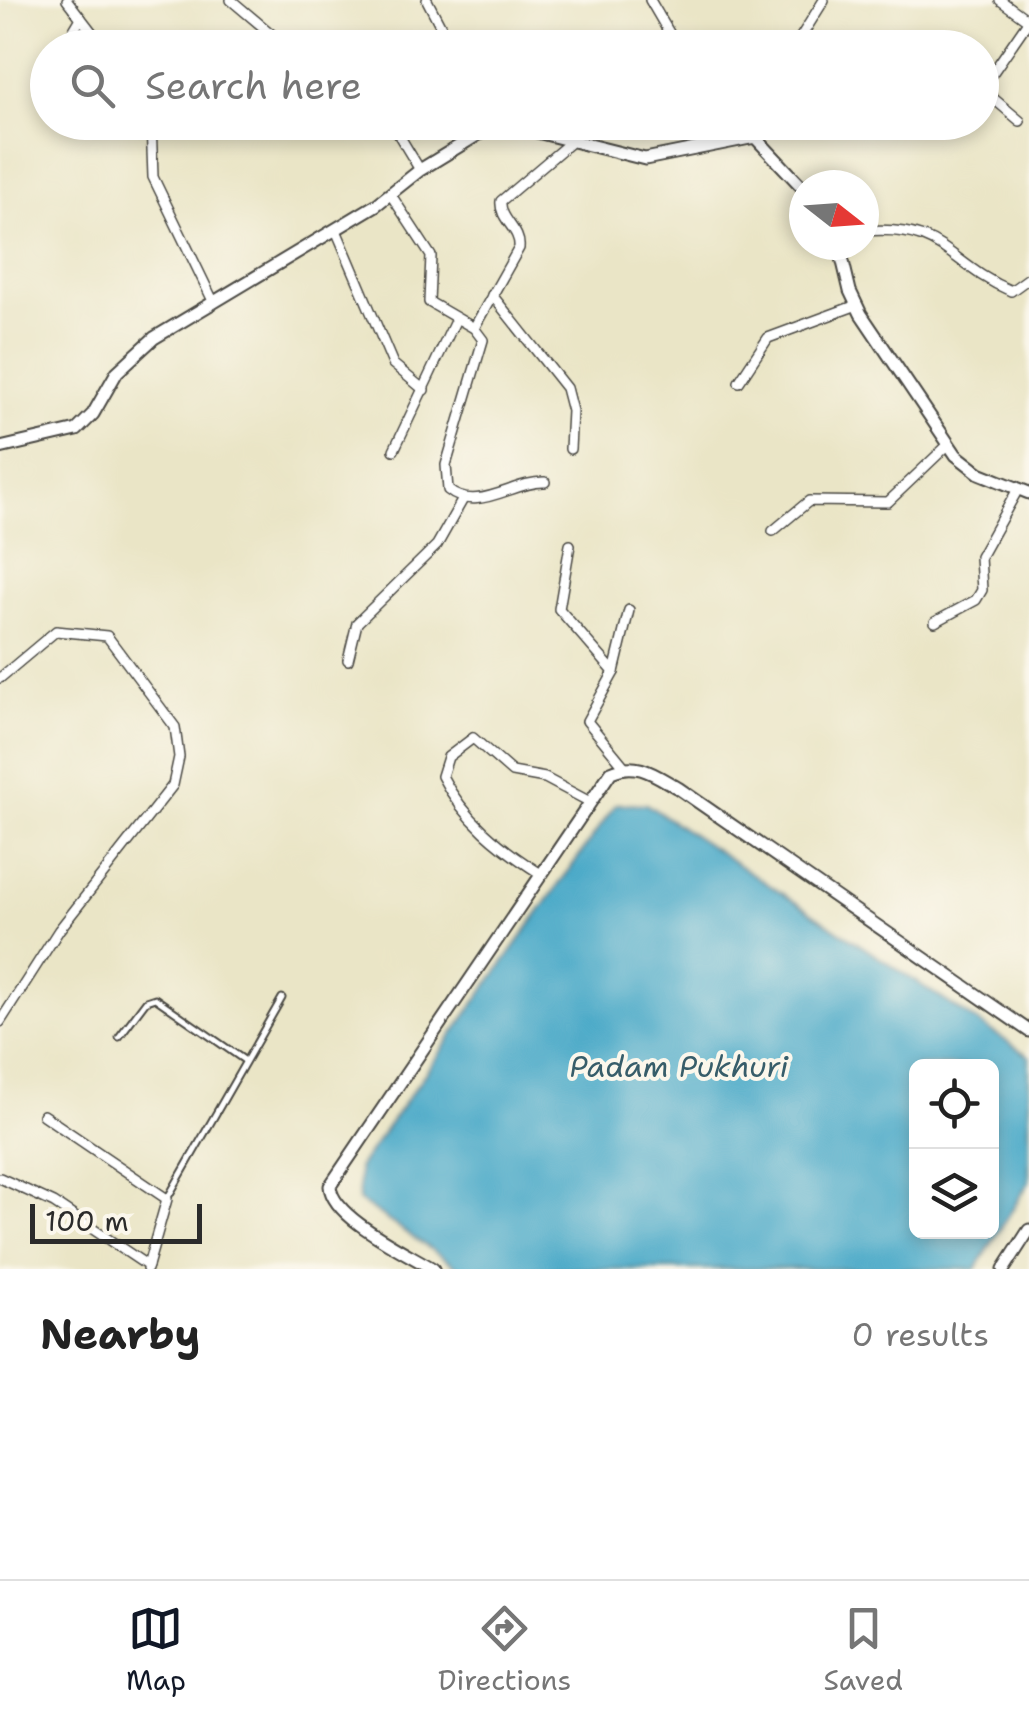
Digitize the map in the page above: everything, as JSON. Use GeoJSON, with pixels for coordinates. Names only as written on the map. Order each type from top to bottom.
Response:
{"type":"FeatureCollection","features":[{"type":"Feature","properties":{"kind":"street"},"geometry":{"type":"LineString","coordinates":[[67,0],[90,30]]}},
{"type":"Feature","properties":{"kind":"street"},"geometry":{"type":"LineString","coordinates":[[231,0],[267,30]]}},
{"type":"Feature","properties":{"kind":"street"},"geometry":{"type":"LineString","coordinates":[[427,0],[443,30]]}},
{"type":"Feature","properties":{"kind":"street"},"geometry":{"type":"LineString","coordinates":[[650,0],[668,30]]}},
{"type":"Feature","properties":{"kind":"street"},"geometry":{"type":"LineString","coordinates":[[805,30],[824,0]]}},
{"type":"Feature","properties":{"kind":"street"},"geometry":{"type":"LineString","coordinates":[[999,64],[1029,20],[1000,0]]}},
{"type":"Feature","properties":{"kind":"street"},"geometry":{"type":"LineString","coordinates":[[74,30],[81,18]]}},
{"type":"Feature","properties":{"kind":"street"},"geometry":{"type":"LineString","coordinates":[[999,103],[1020,121]]}},
{"type":"Feature","properties":{"kind":"street"},"geometry":{"type":"LineString","coordinates":[[152,140],[154,177],[214,303]]}},
{"type":"Feature","properties":{"kind":"street"},"geometry":{"type":"LineString","coordinates":[[402,140],[420,170]]}},
{"type":"Feature","properties":{"kind":"street"},"geometry":{"type":"LineString","coordinates":[[0,448],[77,430],[93,414],[116,372],[138,350],[336,230],[470,140]]}},
{"type":"Feature","properties":{"kind":"street"},"geometry":{"type":"LineString","coordinates":[[474,328],[520,242],[502,213],[502,201],[573,140],[645,159],[712,140]]}},
{"type":"Feature","properties":{"kind":"street"},"geometry":{"type":"LineString","coordinates":[[760,140],[789,173]]}},
{"type":"Feature","properties":{"kind":"street"},"geometry":{"type":"LineString","coordinates":[[391,195],[430,256],[430,302],[480,332],[483,348],[444,475],[448,490],[463,498],[487,498],[526,482],[544,482]]}},
{"type":"Feature","properties":{"kind":"street"},"geometry":{"type":"LineString","coordinates":[[336,230],[398,371],[424,390]]}},
{"type":"Feature","properties":{"kind":"street"},"geometry":{"type":"LineString","coordinates":[[879,230],[932,237],[972,270],[1010,291],[1029,278]]}},
{"type":"Feature","properties":{"kind":"street"},"geometry":{"type":"LineString","coordinates":[[842,260],[856,305],[949,444],[972,469],[1024,491],[980,557],[982,590],[976,600],[935,622]]}},
{"type":"Feature","properties":{"kind":"street"},"geometry":{"type":"LineString","coordinates":[[492,295],[566,388],[572,411],[570,449]]}},
{"type":"Feature","properties":{"kind":"street"},"geometry":{"type":"LineString","coordinates":[[739,382],[768,338],[856,305]]}},
{"type":"Feature","properties":{"kind":"street"},"geometry":{"type":"LineString","coordinates":[[394,450],[456,319]]}},
{"type":"Feature","properties":{"kind":"street"},"geometry":{"type":"LineString","coordinates":[[773,532],[809,501],[888,502],[949,444]]}},
{"type":"Feature","properties":{"kind":"street"},"geometry":{"type":"LineString","coordinates":[[348,660],[357,623],[438,546],[463,498]]}},
{"type":"Feature","properties":{"kind":"street"},"geometry":{"type":"LineString","coordinates":[[570,544],[560,609],[614,672]]}},
{"type":"Feature","properties":{"kind":"street"},"geometry":{"type":"LineString","coordinates":[[624,766],[587,722],[614,672],[628,610]]}},
{"type":"Feature","properties":{"kind":"street"},"geometry":{"type":"LineString","coordinates":[[0,678],[56,631],[107,636],[169,715],[179,757],[173,785],[59,930],[0,1022]]}},
{"type":"Feature","properties":{"kind":"street"},"geometry":{"type":"LineString","coordinates":[[541,874],[486,835],[456,804],[442,776],[448,757],[473,738],[512,772],[545,778],[590,802]]}},
{"type":"Feature","properties":{"kind":"street"},"geometry":{"type":"LineString","coordinates":[[433,1269],[349,1216],[330,1197],[330,1186],[611,772],[624,766],[644,768],[678,788],[1029,1031]]}},
{"type":"Feature","properties":{"kind":"street"},"geometry":{"type":"LineString","coordinates":[[0,1178],[54,1203],[147,1268],[167,1199],[43,1115]]}},
{"type":"Feature","properties":{"kind":"street"},"geometry":{"type":"LineString","coordinates":[[1004,1269],[1029,1230]]}},
{"type":"Feature","properties":{"kind":"lane"},"geometry":{"type":"LineString","coordinates":[[119,1037],[146,1001],[155,998],[244,1060]]}},
{"type":"Feature","properties":{"kind":"lane"},"geometry":{"type":"LineString","coordinates":[[167,1199],[282,998]]}},
{"type":"Feature","properties":{"kind":"water","name":"Padam Pukhuri"},"geometry":{"type":"Polygon","coordinates":[[[616,804],[646,804],[1029,1056],[1029,1182],[999,1231],[999,1059],[909,1059],[909,1239],[994,1239],[976,1269],[460,1269],[359,1201],[358,1168],[616,804]]]}}]}
